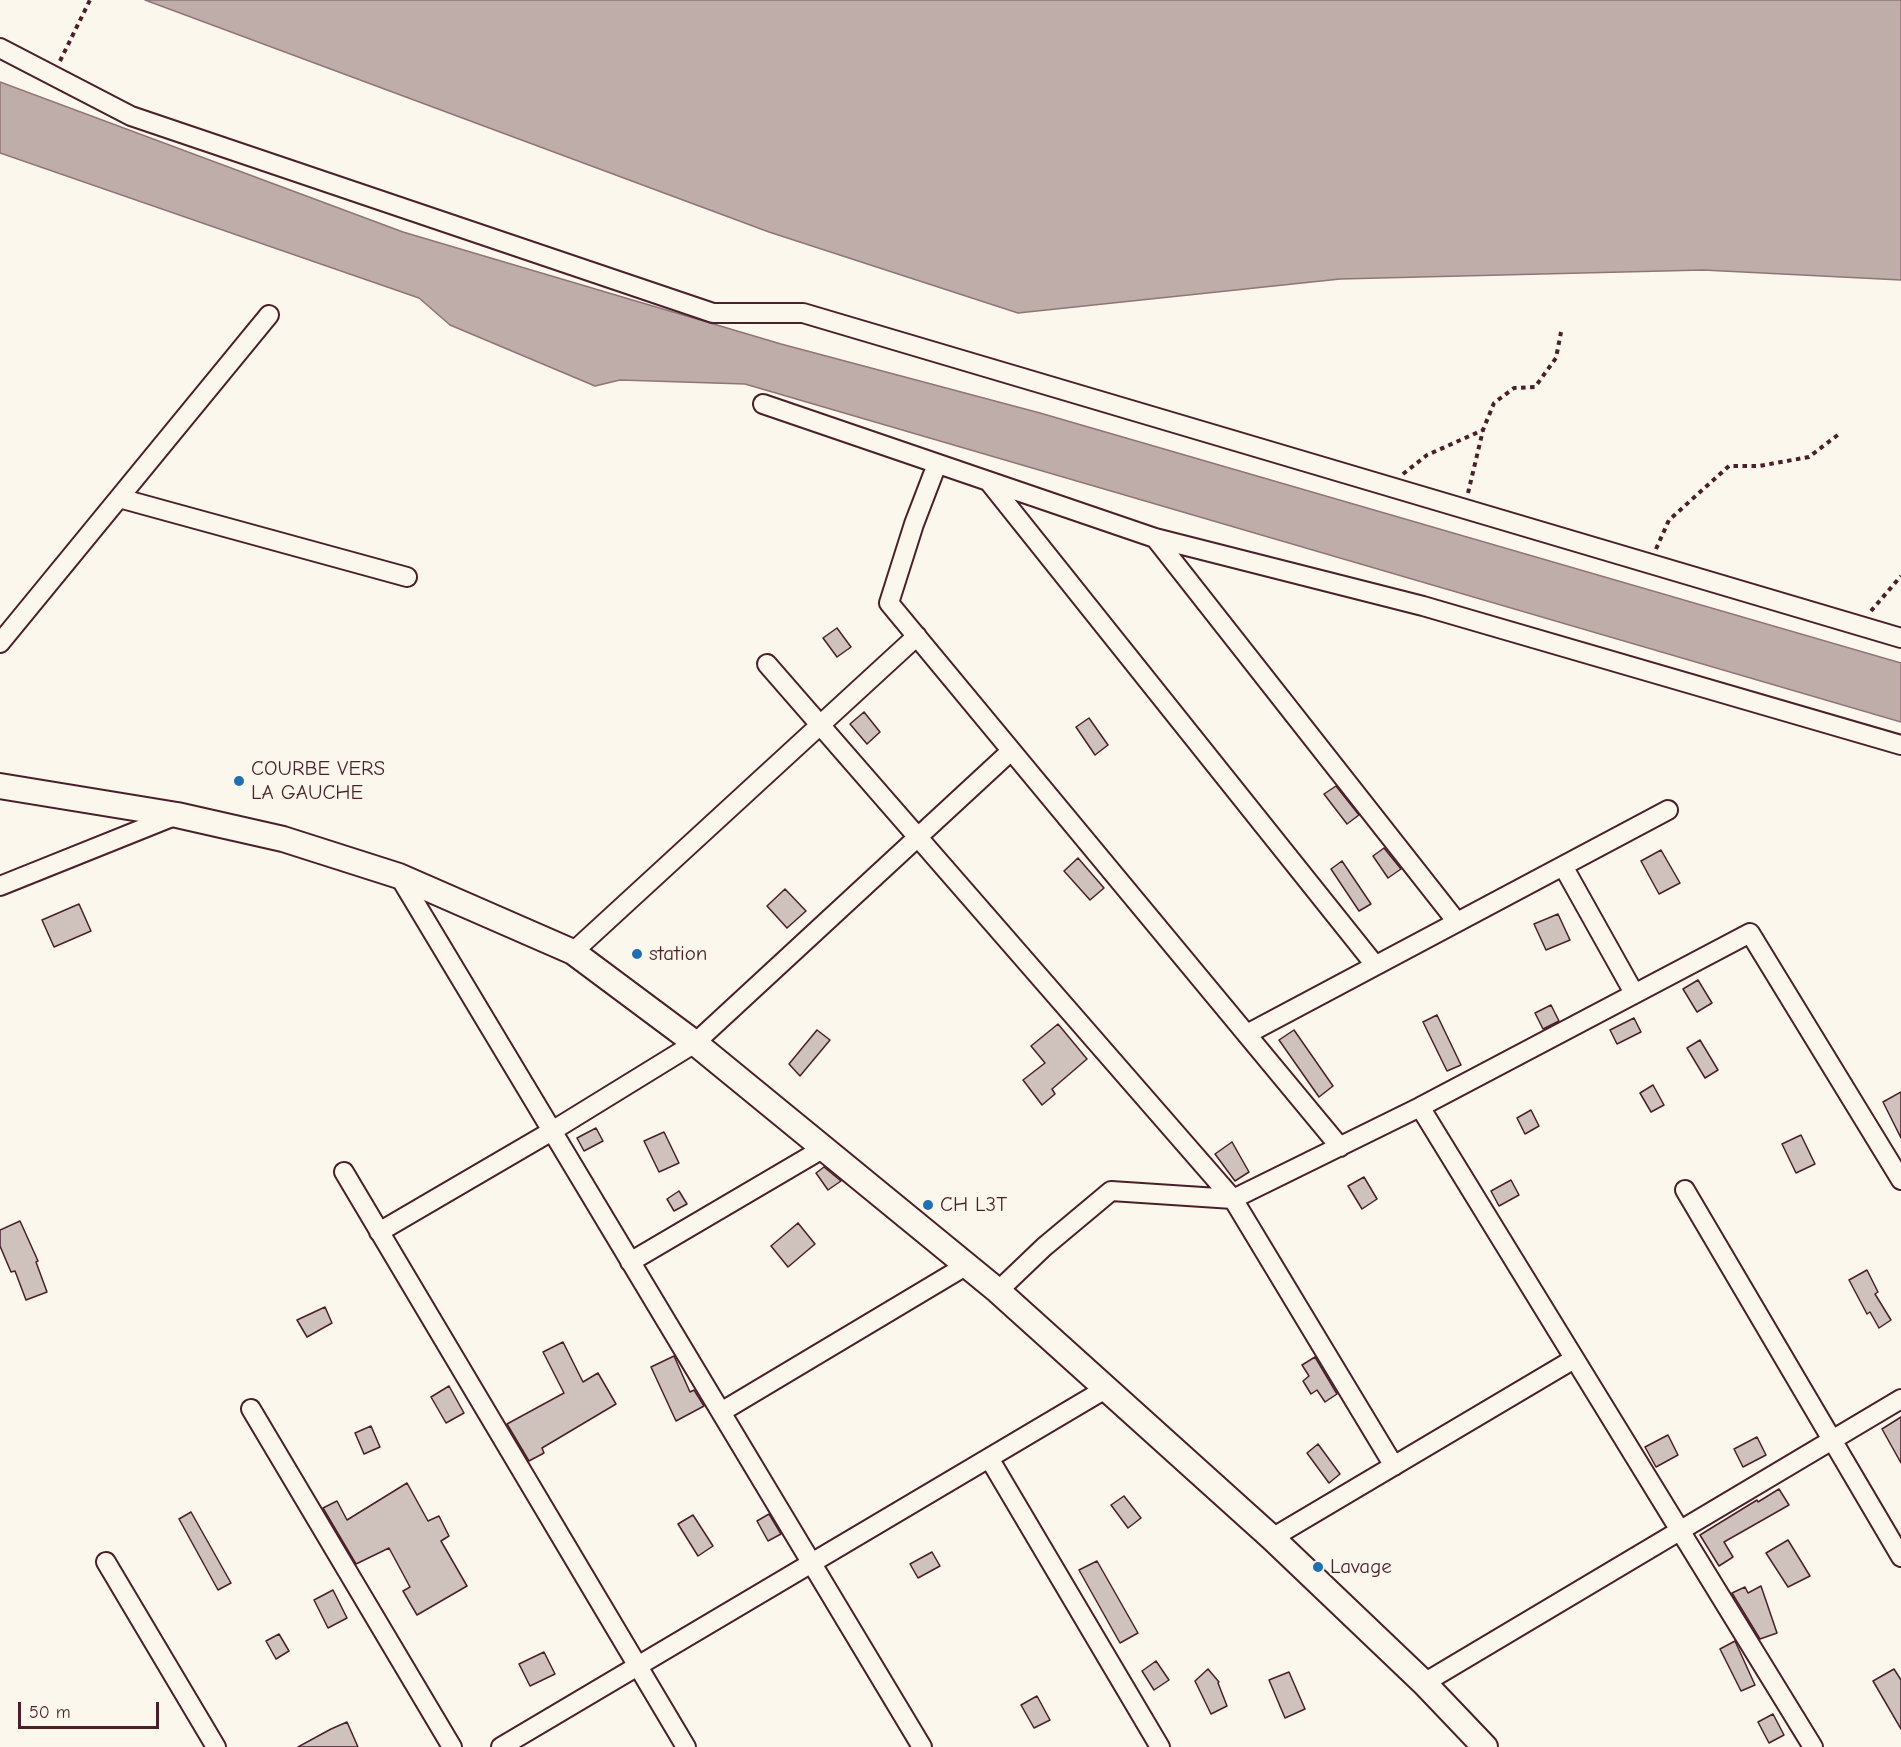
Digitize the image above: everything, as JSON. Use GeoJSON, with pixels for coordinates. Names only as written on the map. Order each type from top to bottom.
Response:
{"type":"FeatureCollection","features":[{"type":"Feature","properties":{"kind":"main road"},"geometry":{"type":"LineString","coordinates":[[0,786],[177,815],[283,839],[399,876],[573,952],[695,1043],[998,1291],[1272,1539],[1424,1683],[1485,1747]]}},
{"type":"Feature","properties":{"kind":"street"},"geometry":{"type":"LineString","coordinates":[[0,48],[131,116],[713,313],[803,313],[1901,638]]}},
{"type":"Feature","properties":{"kind":"street"},"geometry":{"type":"LineString","coordinates":[[0,643],[269,315]]}},
{"type":"Feature","properties":{"kind":"street"},"geometry":{"type":"LineString","coordinates":[[763,404],[1155,538],[1423,606],[1901,745]]}},
{"type":"Feature","properties":{"kind":"street"},"geometry":{"type":"LineString","coordinates":[[937,464],[914,524],[889,603],[1340,1147]]}},
{"type":"Feature","properties":{"kind":"street"},"geometry":{"type":"LineString","coordinates":[[988,481],[1375,965]]}},
{"type":"Feature","properties":{"kind":"street"},"geometry":{"type":"LineString","coordinates":[[118,498],[407,577]]}},
{"type":"Feature","properties":{"kind":"street"},"geometry":{"type":"LineString","coordinates":[[1155,538],[1457,922]]}},
{"type":"Feature","properties":{"kind":"street"},"geometry":{"type":"LineString","coordinates":[[573,952],[917,636]]}},
{"type":"Feature","properties":{"kind":"street"},"geometry":{"type":"LineString","coordinates":[[767,664],[1233,1199],[1394,1466]]}},
{"type":"Feature","properties":{"kind":"street"},"geometry":{"type":"LineString","coordinates":[[379,1232],[552,1131],[695,1043],[1011,751]]}},
{"type":"Feature","properties":{"kind":"street"},"geometry":{"type":"LineString","coordinates":[[1246,1034],[1668,810]]}},
{"type":"Feature","properties":{"kind":"street"},"geometry":{"type":"LineString","coordinates":[[0,886],[177,815]]}},
{"type":"Feature","properties":{"kind":"street"},"geometry":{"type":"LineString","coordinates":[[1563,866],[1634,993]]}},
{"type":"Feature","properties":{"kind":"street"},"geometry":{"type":"LineString","coordinates":[[399,876],[922,1747]]}},
{"type":"Feature","properties":{"kind":"street"},"geometry":{"type":"LineString","coordinates":[[998,1291],[1111,1191],[1233,1199],[1420,1107],[1750,933],[1901,1180]]}},
{"type":"Feature","properties":{"kind":"street"},"geometry":{"type":"LineString","coordinates":[[1420,1107],[1814,1747]]}},
{"type":"Feature","properties":{"kind":"street"},"geometry":{"type":"LineString","coordinates":[[630,1262],[824,1148]]}},
{"type":"Feature","properties":{"kind":"street"},"geometry":{"type":"LineString","coordinates":[[344,1172],[686,1747]]}},
{"type":"Feature","properties":{"kind":"street"},"geometry":{"type":"LineString","coordinates":[[1685,1190],[1901,1557]]}},
{"type":"Feature","properties":{"kind":"street"},"geometry":{"type":"LineString","coordinates":[[721,1412],[967,1265]]}},
{"type":"Feature","properties":{"kind":"street"},"geometry":{"type":"LineString","coordinates":[[1272,1539],[1574,1359]]}},
{"type":"Feature","properties":{"kind":"street"},"geometry":{"type":"LineString","coordinates":[[501,1747],[1107,1388]]}},
{"type":"Feature","properties":{"kind":"street"},"geometry":{"type":"LineString","coordinates":[[1424,1683],[1901,1399]]}},
{"type":"Feature","properties":{"kind":"street"},"geometry":{"type":"LineString","coordinates":[[251,1410],[452,1747]]}},
{"type":"Feature","properties":{"kind":"street"},"geometry":{"type":"LineString","coordinates":[[989,1458],[1160,1747]]}},
{"type":"Feature","properties":{"kind":"street"},"geometry":{"type":"LineString","coordinates":[[106,1562],[216,1747]]}},
{"type":"Feature","properties":{"kind":"path"},"geometry":{"type":"LineString","coordinates":[[52,75],[90,0]]}},
{"type":"Feature","properties":{"kind":"path"},"geometry":{"type":"LineString","coordinates":[[1464,508],[1484,430],[1494,403],[1514,388],[1535,387],[1556,358],[1561,332]]}},
{"type":"Feature","properties":{"kind":"path"},"geometry":{"type":"LineString","coordinates":[[1387,485],[1427,455],[1484,430]]}},
{"type":"Feature","properties":{"kind":"path"},"geometry":{"type":"LineString","coordinates":[[1650,564],[1669,520],[1729,466],[1759,466],[1809,457],[1839,434]]}},
{"type":"Feature","properties":{"kind":"path"},"geometry":{"type":"LineString","coordinates":[[1859,626],[1901,576]]}},
{"type":"Feature","properties":{"kind":"shaded area"},"geometry":{"type":"Polygon","coordinates":[[[145,0],[1901,0],[1901,280],[1703,270],[1340,279],[1018,313],[769,232],[145,0]]]}},
{"type":"Feature","properties":{"kind":"shaded area"},"geometry":{"type":"Polygon","coordinates":[[[0,82],[403,232],[781,344],[1040,413],[1901,663],[1901,722],[745,384],[620,380],[595,386],[450,325],[419,298],[0,153],[0,82]]]}},
{"type":"Feature","properties":{"kind":"building"},"geometry":{"type":"Polygon","coordinates":[[[837,628],[851,647],[837,657],[823,638],[837,628]]]}},
{"type":"Feature","properties":{"kind":"building"},"geometry":{"type":"Polygon","coordinates":[[[864,712],[880,732],[867,744],[850,724],[864,712]]]}},
{"type":"Feature","properties":{"kind":"building"},"geometry":{"type":"Polygon","coordinates":[[[1089,718],[1108,745],[1095,755],[1076,727],[1089,718]]]}},
{"type":"Feature","properties":{"kind":"building"},"geometry":{"type":"Polygon","coordinates":[[[1336,786],[1359,815],[1347,824],[1324,794],[1336,786]]]}},
{"type":"Feature","properties":{"kind":"building"},"geometry":{"type":"Polygon","coordinates":[[[1384,848],[1401,869],[1388,878],[1373,856],[1384,848]]]}},
{"type":"Feature","properties":{"kind":"building"},"geometry":{"type":"Polygon","coordinates":[[[1661,850],[1680,883],[1659,894],[1641,861],[1661,850]]]}},
{"type":"Feature","properties":{"kind":"building"},"geometry":{"type":"Polygon","coordinates":[[[1078,858],[1104,888],[1090,900],[1064,871],[1078,858]]]}},
{"type":"Feature","properties":{"kind":"building"},"geometry":{"type":"Polygon","coordinates":[[[1342,861],[1371,904],[1359,911],[1331,869],[1342,861]]]}},
{"type":"Feature","properties":{"kind":"building"},"geometry":{"type":"Polygon","coordinates":[[[785,889],[806,911],[787,928],[767,906],[785,889]]]}},
{"type":"Feature","properties":{"kind":"building"},"geometry":{"type":"Polygon","coordinates":[[[79,904],[91,931],[54,947],[42,920],[79,904]]]}},
{"type":"Feature","properties":{"kind":"building"},"geometry":{"type":"Polygon","coordinates":[[[1558,914],[1570,940],[1546,950],[1534,924],[1558,914]]]}},
{"type":"Feature","properties":{"kind":"building"},"geometry":{"type":"Polygon","coordinates":[[[1698,980],[1712,1003],[1697,1012],[1683,989],[1698,980]]]}},
{"type":"Feature","properties":{"kind":"building"},"geometry":{"type":"Polygon","coordinates":[[[1551,1005],[1559,1021],[1543,1029],[1535,1013],[1551,1005]]]}},
{"type":"Feature","properties":{"kind":"building"},"geometry":{"type":"Polygon","coordinates":[[[1437,1015],[1461,1065],[1447,1071],[1423,1022],[1437,1015]]]}},
{"type":"Feature","properties":{"kind":"building"},"geometry":{"type":"Polygon","coordinates":[[[1634,1018],[1641,1032],[1617,1044],[1610,1030],[1634,1018]]]}},
{"type":"Feature","properties":{"kind":"building"},"geometry":{"type":"Polygon","coordinates":[[[1058,1024],[1087,1059],[1052,1089],[1055,1094],[1042,1105],[1023,1080],[1045,1063],[1031,1046],[1058,1024]]]}},
{"type":"Feature","properties":{"kind":"building"},"geometry":{"type":"Polygon","coordinates":[[[817,1030],[830,1040],[800,1076],[789,1064],[817,1030]]]}},
{"type":"Feature","properties":{"kind":"building"},"geometry":{"type":"Polygon","coordinates":[[[1294,1030],[1333,1086],[1319,1097],[1279,1040],[1294,1030]]]}},
{"type":"Feature","properties":{"kind":"building"},"geometry":{"type":"Polygon","coordinates":[[[1700,1040],[1718,1070],[1705,1078],[1687,1048],[1700,1040]]]}},
{"type":"Feature","properties":{"kind":"building"},"geometry":{"type":"Polygon","coordinates":[[[1653,1085],[1664,1105],[1651,1112],[1640,1093],[1653,1085]]]}},
{"type":"Feature","properties":{"kind":"building"},"geometry":{"type":"Polygon","coordinates":[[[1901,1092],[1901,1138],[1883,1102],[1901,1092]]]}},
{"type":"Feature","properties":{"kind":"building"},"geometry":{"type":"Polygon","coordinates":[[[1531,1110],[1539,1126],[1525,1134],[1517,1118],[1531,1110]]]}},
{"type":"Feature","properties":{"kind":"building"},"geometry":{"type":"Polygon","coordinates":[[[596,1128],[603,1141],[584,1151],[577,1138],[596,1128]]]}},
{"type":"Feature","properties":{"kind":"building"},"geometry":{"type":"Polygon","coordinates":[[[664,1132],[679,1163],[659,1172],[644,1141],[664,1132]]]}},
{"type":"Feature","properties":{"kind":"building"},"geometry":{"type":"Polygon","coordinates":[[[1801,1135],[1815,1164],[1796,1173],[1782,1144],[1801,1135]]]}},
{"type":"Feature","properties":{"kind":"building"},"geometry":{"type":"Polygon","coordinates":[[[1232,1142],[1249,1172],[1235,1181],[1215,1154],[1232,1142]]]}},
{"type":"Feature","properties":{"kind":"building"},"geometry":{"type":"Polygon","coordinates":[[[824,1167],[841,1181],[828,1190],[816,1173],[824,1167]]]}},
{"type":"Feature","properties":{"kind":"building"},"geometry":{"type":"Polygon","coordinates":[[[1364,1177],[1377,1199],[1362,1209],[1348,1186],[1364,1177]]]}},
{"type":"Feature","properties":{"kind":"building"},"geometry":{"type":"Polygon","coordinates":[[[1511,1180],[1519,1195],[1499,1206],[1491,1191],[1511,1180]]]}},
{"type":"Feature","properties":{"kind":"building"},"geometry":{"type":"Polygon","coordinates":[[[679,1191],[687,1204],[674,1211],[667,1199],[679,1191]]]}},
{"type":"Feature","properties":{"kind":"building"},"geometry":{"type":"Polygon","coordinates":[[[20,1221],[38,1261],[36,1262],[47,1292],[26,1300],[15,1271],[11,1272],[0,1246],[0,1230],[20,1221]]]}},
{"type":"Feature","properties":{"kind":"building"},"geometry":{"type":"Polygon","coordinates":[[[798,1223],[815,1244],[788,1267],[771,1246],[798,1223]]]}},
{"type":"Feature","properties":{"kind":"building"},"geometry":{"type":"Polygon","coordinates":[[[1867,1270],[1878,1292],[1875,1294],[1891,1320],[1879,1328],[1870,1312],[1867,1314],[1849,1280],[1867,1270]]]}},
{"type":"Feature","properties":{"kind":"building"},"geometry":{"type":"Polygon","coordinates":[[[325,1307],[332,1323],[307,1337],[297,1320],[325,1307]]]}},
{"type":"Feature","properties":{"kind":"building"},"geometry":{"type":"Polygon","coordinates":[[[563,1342],[583,1382],[598,1373],[616,1404],[542,1448],[544,1453],[529,1461],[507,1424],[564,1393],[543,1352],[563,1342]]]}},
{"type":"Feature","properties":{"kind":"building"},"geometry":{"type":"Polygon","coordinates":[[[674,1356],[690,1392],[694,1390],[704,1406],[676,1421],[651,1367],[674,1356]]]}},
{"type":"Feature","properties":{"kind":"building"},"geometry":{"type":"Polygon","coordinates":[[[1315,1357],[1337,1394],[1325,1402],[1317,1390],[1311,1394],[1303,1381],[1309,1376],[1302,1365],[1315,1357]]]}},
{"type":"Feature","properties":{"kind":"building"},"geometry":{"type":"Polygon","coordinates":[[[449,1386],[464,1413],[446,1423],[431,1397],[449,1386]]]}},
{"type":"Feature","properties":{"kind":"building"},"geometry":{"type":"Polygon","coordinates":[[[1901,1417],[1901,1463],[1882,1429],[1901,1417]]]}},
{"type":"Feature","properties":{"kind":"building"},"geometry":{"type":"Polygon","coordinates":[[[371,1426],[380,1447],[364,1454],[355,1433],[371,1426]]]}},
{"type":"Feature","properties":{"kind":"building"},"geometry":{"type":"Polygon","coordinates":[[[1668,1435],[1678,1455],[1656,1467],[1645,1447],[1668,1435]]]}},
{"type":"Feature","properties":{"kind":"building"},"geometry":{"type":"Polygon","coordinates":[[[1757,1437],[1766,1455],[1743,1467],[1734,1449],[1757,1437]]]}},
{"type":"Feature","properties":{"kind":"building"},"geometry":{"type":"Polygon","coordinates":[[[1318,1444],[1340,1474],[1329,1483],[1307,1453],[1318,1444]]]}},
{"type":"Feature","properties":{"kind":"building"},"geometry":{"type":"Polygon","coordinates":[[[407,1483],[428,1521],[439,1516],[449,1536],[441,1541],[467,1586],[417,1615],[403,1591],[410,1587],[389,1548],[356,1564],[323,1508],[337,1501],[347,1520],[407,1483]]]}},
{"type":"Feature","properties":{"kind":"building"},"geometry":{"type":"Polygon","coordinates":[[[1779,1489],[1789,1505],[1724,1542],[1733,1557],[1719,1566],[1700,1535],[1779,1489]]]}},
{"type":"Feature","properties":{"kind":"building"},"geometry":{"type":"Polygon","coordinates":[[[1124,1496],[1141,1518],[1128,1528],[1111,1505],[1124,1496]]]}},
{"type":"Feature","properties":{"kind":"building"},"geometry":{"type":"Polygon","coordinates":[[[191,1512],[231,1583],[218,1590],[179,1519],[191,1512]]]}},
{"type":"Feature","properties":{"kind":"building"},"geometry":{"type":"Polygon","coordinates":[[[769,1514],[781,1534],[768,1541],[757,1521],[769,1514]]]}},
{"type":"Feature","properties":{"kind":"building"},"geometry":{"type":"Polygon","coordinates":[[[693,1515],[713,1546],[698,1556],[678,1524],[693,1515]]]}},
{"type":"Feature","properties":{"kind":"building"},"geometry":{"type":"Polygon","coordinates":[[[1788,1540],[1810,1576],[1788,1587],[1766,1553],[1788,1540]]]}},
{"type":"Feature","properties":{"kind":"building"},"geometry":{"type":"Polygon","coordinates":[[[932,1552],[940,1566],[918,1578],[910,1564],[932,1552]]]}},
{"type":"Feature","properties":{"kind":"building"},"geometry":{"type":"Polygon","coordinates":[[[1097,1561],[1138,1633],[1120,1643],[1079,1570],[1097,1561]]]}},
{"type":"Feature","properties":{"kind":"building"},"geometry":{"type":"Polygon","coordinates":[[[1761,1586],[1777,1633],[1760,1639],[1732,1593],[1745,1587],[1748,1593],[1761,1586]]]}},
{"type":"Feature","properties":{"kind":"building"},"geometry":{"type":"Polygon","coordinates":[[[333,1590],[347,1618],[328,1628],[314,1600],[333,1590]]]}},
{"type":"Feature","properties":{"kind":"building"},"geometry":{"type":"Polygon","coordinates":[[[279,1634],[289,1651],[276,1659],[266,1641],[279,1634]]]}},
{"type":"Feature","properties":{"kind":"building"},"geometry":{"type":"Polygon","coordinates":[[[1735,1641],[1755,1685],[1741,1691],[1720,1649],[1735,1641]]]}},
{"type":"Feature","properties":{"kind":"building"},"geometry":{"type":"Polygon","coordinates":[[[544,1652],[555,1674],[530,1686],[519,1664],[544,1652]]]}},
{"type":"Feature","properties":{"kind":"building"},"geometry":{"type":"Polygon","coordinates":[[[1156,1661],[1169,1680],[1154,1690],[1142,1671],[1156,1661]]]}},
{"type":"Feature","properties":{"kind":"building"},"geometry":{"type":"Polygon","coordinates":[[[1208,1669],[1219,1682],[1227,1706],[1211,1714],[1195,1681],[1208,1669]]]}},
{"type":"Feature","properties":{"kind":"building"},"geometry":{"type":"Polygon","coordinates":[[[1894,1669],[1901,1680],[1901,1729],[1873,1681],[1894,1669]]]}},
{"type":"Feature","properties":{"kind":"building"},"geometry":{"type":"Polygon","coordinates":[[[1289,1672],[1305,1709],[1285,1718],[1269,1680],[1289,1672]]]}},
{"type":"Feature","properties":{"kind":"building"},"geometry":{"type":"Polygon","coordinates":[[[1037,1696],[1050,1720],[1034,1728],[1021,1705],[1037,1696]]]}},
{"type":"Feature","properties":{"kind":"building"},"geometry":{"type":"Polygon","coordinates":[[[1773,1714],[1784,1735],[1769,1743],[1758,1722],[1773,1714]]]}},
{"type":"Feature","properties":{"kind":"building"},"geometry":{"type":"Polygon","coordinates":[[[347,1722],[358,1747],[298,1747],[331,1729],[347,1722]]]}},
{"type":"Feature","properties":{"kind":"place","name":"COURBE VERS LA GAUCHE"},"geometry":{"type":"Point","coordinates":[239,781]}},
{"type":"Feature","properties":{"kind":"place","name":"station"},"geometry":{"type":"Point","coordinates":[637,954]}},
{"type":"Feature","properties":{"kind":"place","name":"CH L3T"},"geometry":{"type":"Point","coordinates":[928,1205]}},
{"type":"Feature","properties":{"kind":"place","name":"Lavage"},"geometry":{"type":"Point","coordinates":[1318,1567]}}]}
